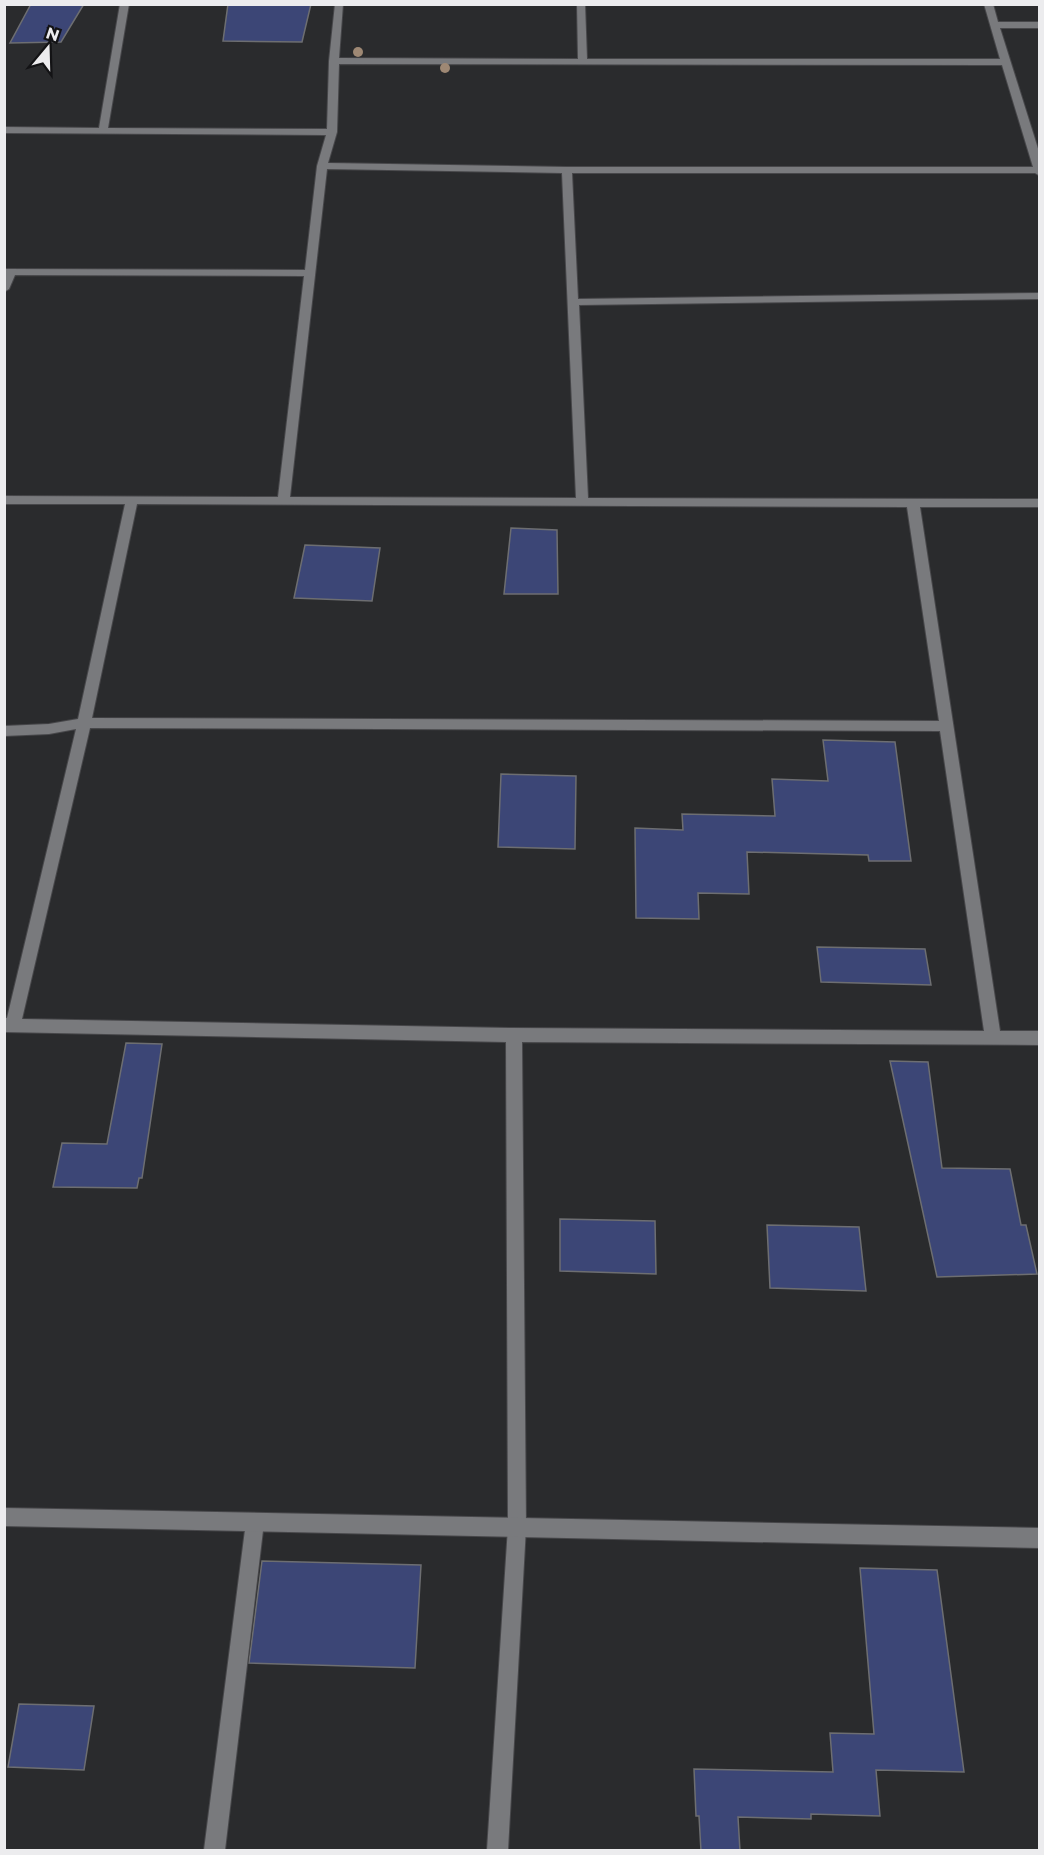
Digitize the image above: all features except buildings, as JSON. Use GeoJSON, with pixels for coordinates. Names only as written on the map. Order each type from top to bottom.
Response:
{"type":"FeatureCollection","features":[{"type":"Feature","properties":{"kind":"street"},"geometry":{"type":"LineString","coordinates":[[103,131],[124,4]]}},
{"type":"Feature","properties":{"kind":"street"},"geometry":{"type":"LineString","coordinates":[[284,500],[308,273],[322,166],[332,132],[334,61],[339,4]]}},
{"type":"Feature","properties":{"kind":"street"},"geometry":{"type":"LineString","coordinates":[[581,4],[583,62]]}},
{"type":"Feature","properties":{"kind":"street"},"geometry":{"type":"LineString","coordinates":[[322,166],[567,170],[1039,171],[988,4]]}},
{"type":"Feature","properties":{"kind":"street"},"geometry":{"type":"LineString","coordinates":[[995,25],[1040,25]]}},
{"type":"Feature","properties":{"kind":"street"},"geometry":{"type":"LineString","coordinates":[[334,61],[1005,62]]}},
{"type":"Feature","properties":{"kind":"street"},"geometry":{"type":"LineString","coordinates":[[4,130],[332,132]]}},
{"type":"Feature","properties":{"kind":"street"},"geometry":{"type":"LineString","coordinates":[[567,170],[582,502]]}},
{"type":"Feature","properties":{"kind":"street"},"geometry":{"type":"LineString","coordinates":[[4,289],[8,272],[308,273]]}},
{"type":"Feature","properties":{"kind":"street"},"geometry":{"type":"LineString","coordinates":[[573,302],[1040,296]]}},
{"type":"Feature","properties":{"kind":"street"},"geometry":{"type":"LineString","coordinates":[[4,500],[1040,503]]}},
{"type":"Feature","properties":{"kind":"street"},"geometry":{"type":"LineString","coordinates":[[132,501],[84,723],[9,1025],[514,1035],[1040,1038]]}},
{"type":"Feature","properties":{"kind":"street"},"geometry":{"type":"LineString","coordinates":[[913,503],[993,1038]]}},
{"type":"Feature","properties":{"kind":"street"},"geometry":{"type":"LineString","coordinates":[[4,731],[49,729],[84,723],[947,726]]}},
{"type":"Feature","properties":{"kind":"street"},"geometry":{"type":"LineString","coordinates":[[498,1851],[517,1527],[514,1035]]}},
{"type":"Feature","properties":{"kind":"street"},"geometry":{"type":"LineString","coordinates":[[4,1516],[1040,1538]]}},
{"type":"Feature","properties":{"kind":"street"},"geometry":{"type":"LineString","coordinates":[[214,1851],[255,1522]]}}]}
